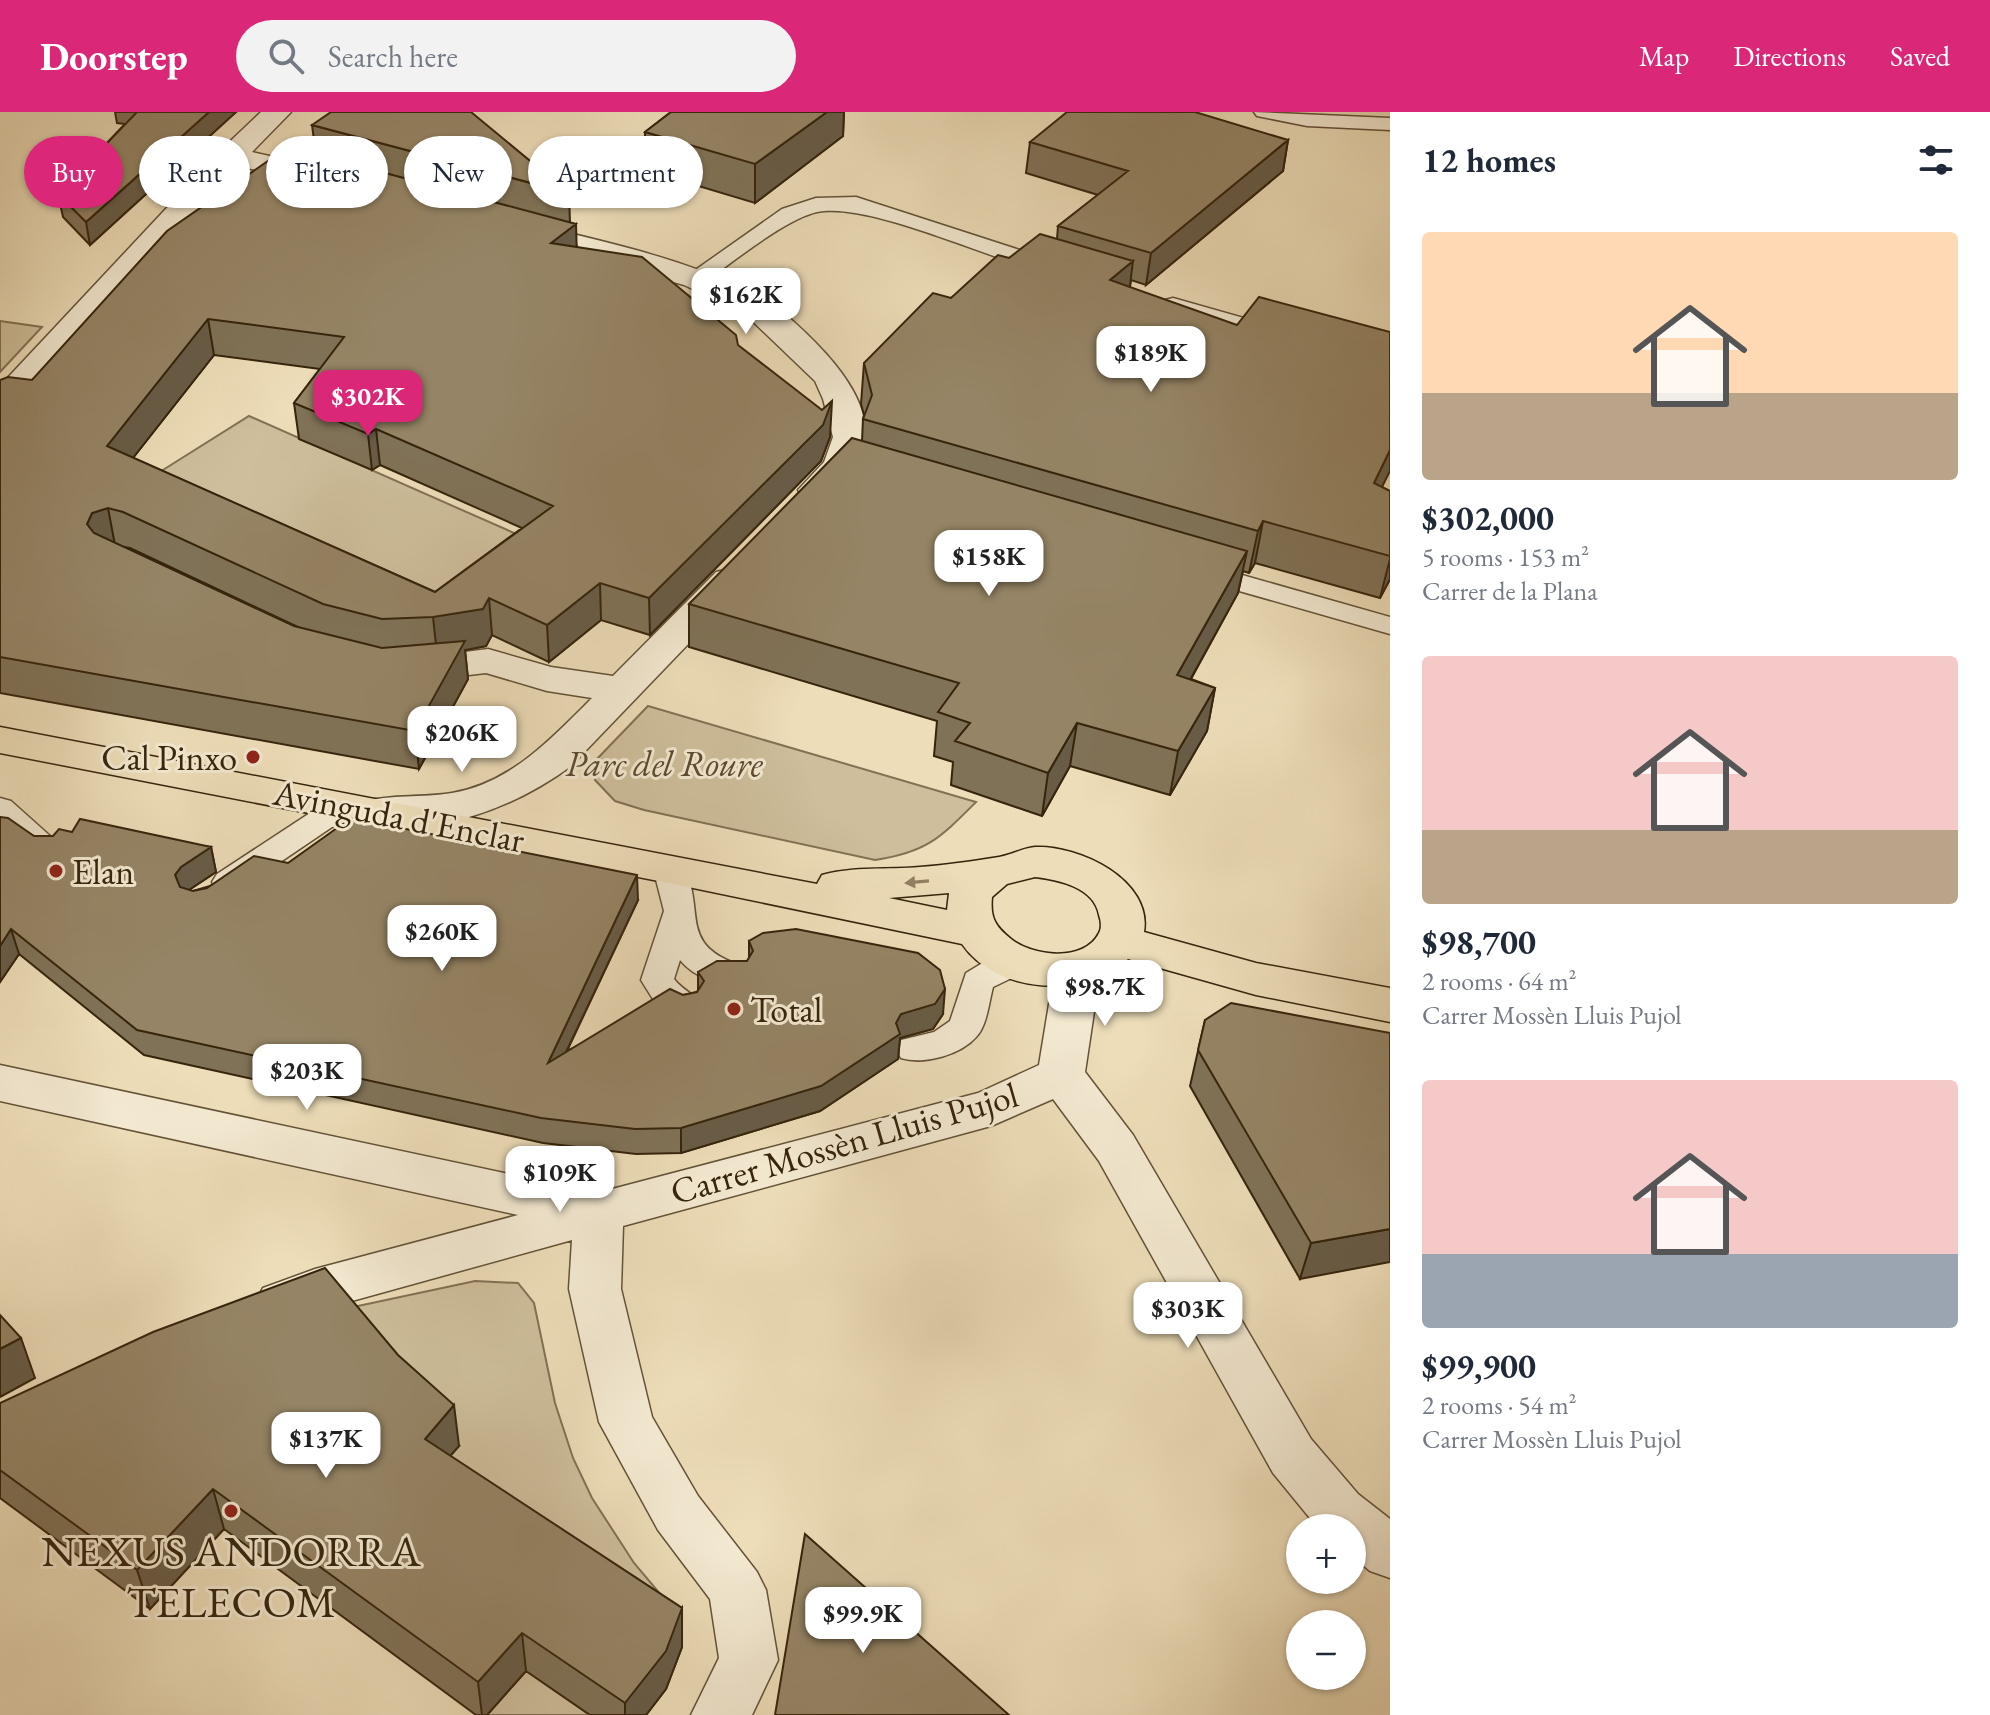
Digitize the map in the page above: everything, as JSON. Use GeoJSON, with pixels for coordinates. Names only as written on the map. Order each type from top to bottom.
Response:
{"type":"FeatureCollection","features":[{"type":"Feature","properties":{"kind":"main road","name":"Avinguda d'Enclar"},"geometry":{"type":"LineString","coordinates":[[0,740],[686,871],[973,931]]}},
{"type":"Feature","properties":{"kind":"main road"},"geometry":{"type":"LineString","coordinates":[[1024,863],[1057,864],[1098,881],[1112,894],[1121,910],[1123,926],[1101,953],[1062,970],[1014,963],[990,949],[973,931],[968,917],[972,891],[994,872],[1024,863]]}},
{"type":"Feature","properties":{"kind":"main road","name":"Avinguda d'Enclar"},"geometry":{"type":"LineString","coordinates":[[686,871],[841,887],[919,882],[994,872]]}},
{"type":"Feature","properties":{"kind":"main road"},"geometry":{"type":"LineString","coordinates":[[1101,953],[1390,1005]]}},
{"type":"Feature","properties":{"kind":"street"},"geometry":{"type":"LineString","coordinates":[[250,138],[277,112]]}},
{"type":"Feature","properties":{"kind":"street"},"geometry":{"type":"LineString","coordinates":[[0,406],[183,208]]}},
{"type":"Feature","properties":{"kind":"street"},"geometry":{"type":"LineString","coordinates":[[482,220],[695,278],[754,305],[830,377],[840,399],[850,437],[855,470],[796,510]]}},
{"type":"Feature","properties":{"kind":"street"},"geometry":{"type":"LineString","coordinates":[[371,811],[466,807],[533,777],[557,757],[753,555]]}},
{"type":"Feature","properties":{"kind":"street"},"geometry":{"type":"LineString","coordinates":[[372,668],[386,671],[437,669],[488,661],[547,679],[622,690]]}},
{"type":"Feature","properties":{"kind":"street"},"geometry":{"type":"LineString","coordinates":[[1101,953],[1074,992],[1061,1075],[1116,1148],[1292,1456],[1338,1511],[1390,1553]]}},
{"type":"Feature","properties":{"kind":"street","name":"Carrer Mossèn Lluis Pujol"},"geometry":{"type":"LineString","coordinates":[[244,1316],[315,1290],[991,1108],[1061,1075]]}},
{"type":"Feature","properties":{"kind":"street"},"geometry":{"type":"LineString","coordinates":[[0,1083],[598,1213],[595,1289],[626,1422],[678,1513],[737,1590],[749,1660],[721,1715]]}},
{"type":"Feature","properties":{"kind":"lane"},"geometry":{"type":"LineString","coordinates":[[1264,112],[1307,120],[1390,124]]}},
{"type":"Feature","properties":{"kind":"lane"},"geometry":{"type":"LineString","coordinates":[[695,278],[790,214],[816,205],[856,204],[1077,276]]}},
{"type":"Feature","properties":{"kind":"lane"},"geometry":{"type":"LineString","coordinates":[[1151,298],[1300,342]]}},
{"type":"Feature","properties":{"kind":"lane"},"geometry":{"type":"LineString","coordinates":[[1173,563],[1390,626]]}},
{"type":"Feature","properties":{"kind":"lane"},"geometry":{"type":"LineString","coordinates":[[0,808],[48,851]]}},
{"type":"Feature","properties":{"kind":"lane"},"geometry":{"type":"LineString","coordinates":[[199,902],[324,818],[371,811]]}},
{"type":"Feature","properties":{"kind":"lane"},"geometry":{"type":"LineString","coordinates":[[684,1005],[668,996],[657,980],[680,911],[686,871]]}},
{"type":"Feature","properties":{"kind":"lane"},"geometry":{"type":"LineString","coordinates":[[677,918],[684,939],[697,960],[708,968],[734,975]]}},
{"type":"Feature","properties":{"kind":"lane"},"geometry":{"type":"LineString","coordinates":[[913,1049],[943,1043],[965,1028],[978,981],[1014,963]]}},
{"type":"Feature","properties":{"kind":"lane"},"geometry":{"type":"LineString","coordinates":[[943,1014],[976,990]]}},
{"type":"Feature","properties":{"kind":"green space"},"geometry":{"type":"Polygon","coordinates":[[[0,321],[42,327],[0,372],[0,321]]]}},
{"type":"Feature","properties":{"kind":"green space"},"geometry":{"type":"Polygon","coordinates":[[[249,416],[539,544],[437,623],[139,485],[249,416]]]}},
{"type":"Feature","properties":{"kind":"green space","name":"Parc del Roure"},"geometry":{"type":"Polygon","coordinates":[[[648,706],[976,802],[932,842],[908,853],[875,860],[644,810],[615,801],[595,780],[595,761],[648,706]]]}},
{"type":"Feature","properties":{"kind":"green space"},"geometry":{"type":"Polygon","coordinates":[[[475,1281],[518,1283],[534,1303],[555,1403],[573,1458],[592,1498],[634,1563],[661,1595],[179,1371],[292,1327],[358,1306],[475,1281]]]}},
{"type":"Feature","properties":{"kind":"green space"},"geometry":{"type":"Polygon","coordinates":[[[526,1671],[590,1715],[487,1715],[526,1671]]]}},
{"type":"Feature","properties":{"kind":"building"},"geometry":{"type":"Polygon","coordinates":[[[137,112],[209,112],[182,136],[139,136],[139,175],[123,189],[123,136],[114,136],[137,112]]]}},
{"type":"Feature","properties":{"kind":"building"},"geometry":{"type":"Polygon","coordinates":[[[331,112],[471,112],[500,136],[404,136],[404,149],[388,145],[388,136],[354,136],[312,125],[331,112]]]}},
{"type":"Feature","properties":{"kind":"building"},"geometry":{"type":"Polygon","coordinates":[[[671,112],[827,112],[755,164],[703,149],[703,136],[659,136],[645,132],[671,112]]]}},
{"type":"Feature","properties":{"kind":"building"},"geometry":{"type":"Polygon","coordinates":[[[1067,112],[1195,112],[1288,140],[1151,253],[1058,226],[1128,171],[1030,142],[1067,112]]]}},
{"type":"Feature","properties":{"kind":"building"},"geometry":{"type":"Polygon","coordinates":[[[512,146],[528,159],[528,182],[512,178],[512,146]]]}},
{"type":"Feature","properties":{"kind":"building"},"geometry":{"type":"Polygon","coordinates":[[[266,162],[266,208],[388,208],[388,174],[404,178],[404,208],[512,207],[576,224],[551,243],[642,257],[736,335],[738,345],[822,410],[832,401],[823,425],[649,598],[600,583],[547,625],[489,598],[483,609],[433,617],[382,619],[323,604],[123,512],[108,508],[92,513],[87,524],[94,533],[294,626],[382,648],[465,641],[415,731],[0,657],[0,380],[8,377],[32,380],[167,231],[200,208],[250,208],[250,173],[266,162]],[[208,319],[107,446],[435,592],[553,506],[376,429],[368,434],[294,403],[344,337],[208,319]]]}},
{"type":"Feature","properties":{"kind":"building"},"geometry":{"type":"Polygon","coordinates":[[[72,208],[102,208],[86,222],[72,208]]]}},
{"type":"Feature","properties":{"kind":"building"},"geometry":{"type":"Polygon","coordinates":[[[1040,234],[1133,261],[1110,280],[1237,325],[1259,297],[1390,332],[1390,450],[1374,483],[1390,491],[1390,556],[1263,521],[1258,531],[863,419],[872,395],[864,363],[933,293],[951,298],[998,255],[1009,258],[1040,234]]]}},
{"type":"Feature","properties":{"kind":"building"},"geometry":{"type":"Polygon","coordinates":[[[852,438],[1247,551],[1177,675],[1215,688],[1178,751],[1077,723],[1048,773],[955,741],[970,723],[938,712],[959,683],[689,604],[852,438]]]}},
{"type":"Feature","properties":{"kind":"building"},"geometry":{"type":"Polygon","coordinates":[[[0,817],[8,818],[34,836],[53,836],[59,829],[72,832],[80,819],[211,847],[181,867],[175,875],[180,887],[193,891],[207,888],[254,856],[288,863],[351,818],[637,875],[548,1063],[670,989],[683,995],[697,992],[704,981],[698,972],[717,961],[747,961],[753,951],[749,941],[763,933],[796,929],[918,953],[940,970],[945,989],[935,1004],[901,1014],[896,1023],[900,1034],[821,1086],[681,1128],[635,1129],[541,1118],[137,1030],[11,929],[0,946],[0,817]]]}},
{"type":"Feature","properties":{"kind":"building"},"geometry":{"type":"Polygon","coordinates":[[[1231,1003],[1390,1033],[1390,1229],[1311,1243],[1198,1050],[1205,1020],[1231,1003]]]}},
{"type":"Feature","properties":{"kind":"building","name":"NEXUS ANDORRA TELECOM"},"geometry":{"type":"Polygon","coordinates":[[[325,1268],[398,1355],[454,1405],[425,1439],[682,1608],[666,1651],[625,1703],[522,1633],[478,1682],[213,1489],[137,1570],[0,1470],[0,1403],[153,1332],[325,1268]]]}},
{"type":"Feature","properties":{"kind":"building"},"geometry":{"type":"Polygon","coordinates":[[[0,1315],[21,1338],[0,1349],[0,1315]]]}},
{"type":"Feature","properties":{"kind":"building"},"geometry":{"type":"Polygon","coordinates":[[[805,1534],[1009,1715],[775,1715],[805,1534]]]}},
{"type":"Feature","properties":{"kind":"place","name":"Cal Pinxo"},"geometry":{"type":"Point","coordinates":[253,757]}},
{"type":"Feature","properties":{"kind":"place","name":"Elan"},"geometry":{"type":"Point","coordinates":[56,871]}},
{"type":"Feature","properties":{"kind":"place","name":"Total"},"geometry":{"type":"Point","coordinates":[734,1009]}},
{"type":"Feature","properties":{"kind":"place","name":"NEXUS ANDORRA TELECOM"},"geometry":{"type":"Point","coordinates":[231,1511]}}]}
